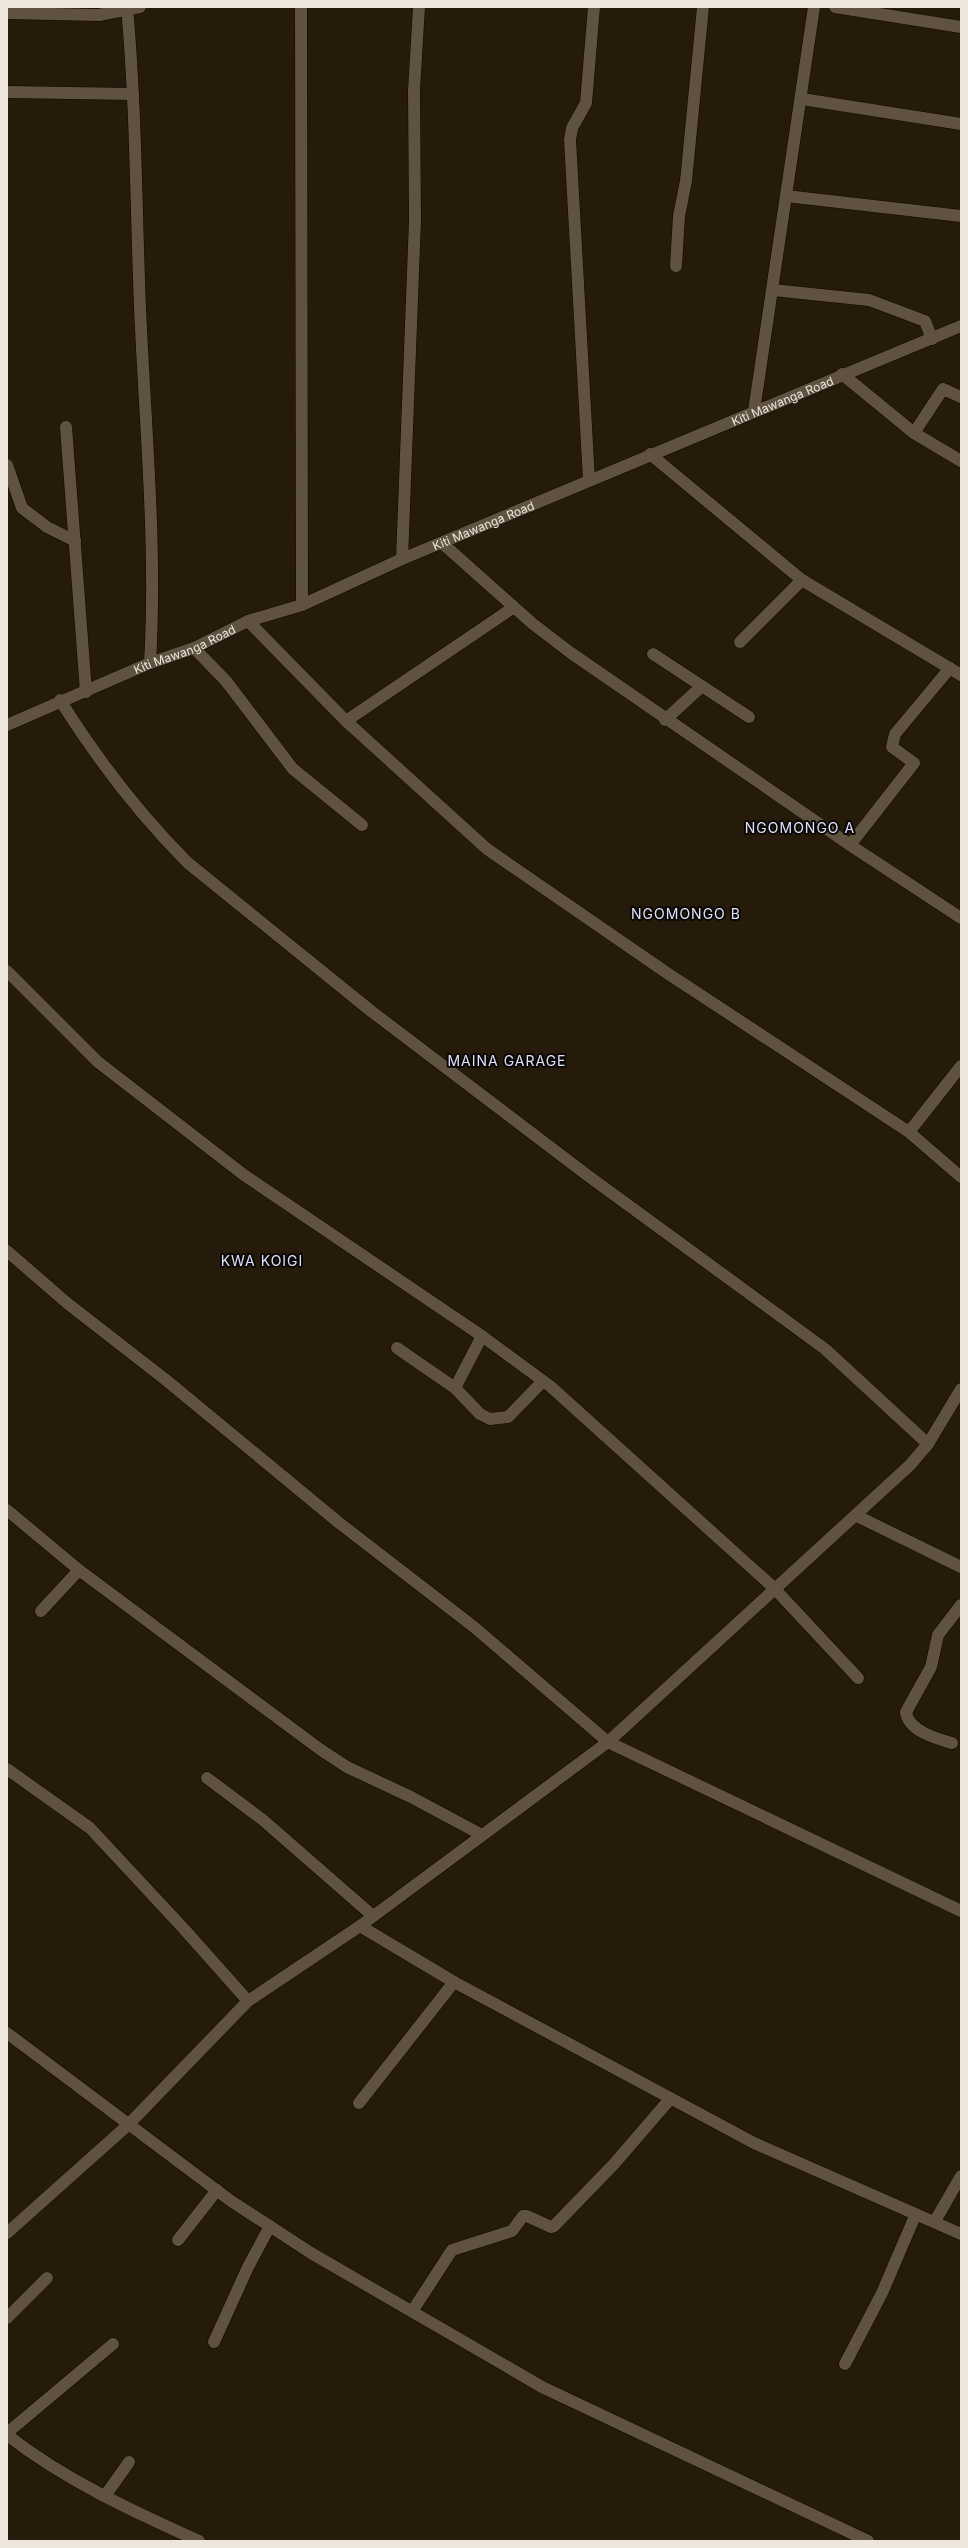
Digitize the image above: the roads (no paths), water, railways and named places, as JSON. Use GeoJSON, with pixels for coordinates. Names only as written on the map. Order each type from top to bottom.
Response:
{"type":"FeatureCollection","features":[{"type":"Feature","properties":{"kind":"street"},"geometry":{"type":"LineString","coordinates":[[7,13],[99,15],[128,8],[140,7]]}},
{"type":"Feature","properties":{"kind":"street"},"geometry":{"type":"LineString","coordinates":[[301,7],[302,605]]}},
{"type":"Feature","properties":{"kind":"street"},"geometry":{"type":"LineString","coordinates":[[402,559],[415,220],[414,90],[419,7]]}},
{"type":"Feature","properties":{"kind":"street"},"geometry":{"type":"LineString","coordinates":[[590,480],[570,140],[572,128],[586,103],[594,7]]}},
{"type":"Feature","properties":{"kind":"street"},"geometry":{"type":"LineString","coordinates":[[676,266],[679,216],[686,181],[703,7]]}},
{"type":"Feature","properties":{"kind":"street"},"geometry":{"type":"LineString","coordinates":[[754,411],[802,99],[814,7]]}},
{"type":"Feature","properties":{"kind":"street"},"geometry":{"type":"LineString","coordinates":[[835,7],[961,27]]}},
{"type":"Feature","properties":{"kind":"street"},"geometry":{"type":"LineString","coordinates":[[128,8],[133,94],[140,307],[151,506],[154,604],[150,663]]}},
{"type":"Feature","properties":{"kind":"street"},"geometry":{"type":"LineString","coordinates":[[7,92],[133,94]]}},
{"type":"Feature","properties":{"kind":"street"},"geometry":{"type":"LineString","coordinates":[[802,99],[961,124]]}},
{"type":"Feature","properties":{"kind":"street"},"geometry":{"type":"LineString","coordinates":[[786,196],[961,216]]}},
{"type":"Feature","properties":{"kind":"street"},"geometry":{"type":"LineString","coordinates":[[773,290],[869,300],[925,321],[932,339]]}},
{"type":"Feature","properties":{"kind":"street","name":"Kiti Mawanga Road"},"geometry":{"type":"LineString","coordinates":[[7,725],[60,700],[86,692],[150,663],[194,648],[248,621],[302,605],[402,559],[650,454],[961,326]]}},
{"type":"Feature","properties":{"kind":"street"},"geometry":{"type":"LineString","coordinates":[[842,374],[914,433],[961,461]]}},
{"type":"Feature","properties":{"kind":"street"},"geometry":{"type":"LineString","coordinates":[[914,433],[943,389],[961,397]]}},
{"type":"Feature","properties":{"kind":"street"},"geometry":{"type":"LineString","coordinates":[[66,427],[86,692]]}},
{"type":"Feature","properties":{"kind":"street"},"geometry":{"type":"LineString","coordinates":[[650,454],[802,580],[961,674]]}},
{"type":"Feature","properties":{"kind":"street"},"geometry":{"type":"LineString","coordinates":[[7,465],[22,508],[47,527],[75,541]]}},
{"type":"Feature","properties":{"kind":"street"},"geometry":{"type":"LineString","coordinates":[[442,543],[514,607],[571,653],[665,720],[850,846],[961,918]]}},
{"type":"Feature","properties":{"kind":"street"},"geometry":{"type":"LineString","coordinates":[[740,642],[802,580]]}},
{"type":"Feature","properties":{"kind":"street"},"geometry":{"type":"LineString","coordinates":[[346,720],[514,607]]}},
{"type":"Feature","properties":{"kind":"street"},"geometry":{"type":"LineString","coordinates":[[248,621],[346,720],[488,849],[667,973],[909,1132],[961,1177]]}},
{"type":"Feature","properties":{"kind":"street"},"geometry":{"type":"LineString","coordinates":[[194,648],[226,681],[293,769],[362,825]]}},
{"type":"Feature","properties":{"kind":"street"},"geometry":{"type":"LineString","coordinates":[[653,654],[749,717]]}},
{"type":"Feature","properties":{"kind":"street"},"geometry":{"type":"LineString","coordinates":[[850,846],[914,763],[892,747],[895,734],[950,668]]}},
{"type":"Feature","properties":{"kind":"street"},"geometry":{"type":"LineString","coordinates":[[665,720],[702,686]]}},
{"type":"Feature","properties":{"kind":"street"},"geometry":{"type":"LineString","coordinates":[[60,700],[92,751],[165,840],[188,863],[377,1015],[587,1175],[825,1350],[928,1444]]}},
{"type":"Feature","properties":{"kind":"street"},"geometry":{"type":"LineString","coordinates":[[7,971],[98,1062],[244,1175],[482,1336],[543,1381],[662,1485],[774,1588],[858,1678]]}},
{"type":"Feature","properties":{"kind":"street"},"geometry":{"type":"LineString","coordinates":[[909,1132],[961,1066]]}},
{"type":"Feature","properties":{"kind":"street"},"geometry":{"type":"LineString","coordinates":[[7,1251],[67,1303],[166,1380],[338,1522],[474,1627],[608,1742],[961,1911]]}},
{"type":"Feature","properties":{"kind":"street"},"geometry":{"type":"LineString","coordinates":[[456,1388],[482,1336]]}},
{"type":"Feature","properties":{"kind":"street"},"geometry":{"type":"LineString","coordinates":[[397,1348],[456,1388],[480,1414],[490,1419],[508,1418],[543,1381]]}},
{"type":"Feature","properties":{"kind":"street"},"geometry":{"type":"LineString","coordinates":[[7,2233],[128,2125],[248,2001],[360,1926],[608,1742],[774,1588],[857,1516],[910,1465],[928,1444],[961,1389]]}},
{"type":"Feature","properties":{"kind":"street"},"geometry":{"type":"LineString","coordinates":[[7,1510],[79,1570],[334,1758],[482,1835]]}},
{"type":"Feature","properties":{"kind":"street"},"geometry":{"type":"LineString","coordinates":[[857,1516],[961,1567]]}},
{"type":"Feature","properties":{"kind":"street"},"geometry":{"type":"LineString","coordinates":[[41,1611],[79,1570]]}},
{"type":"Feature","properties":{"kind":"street"},"geometry":{"type":"LineString","coordinates":[[952,1743],[918,1730],[908,1719],[906,1712],[931,1667],[938,1635],[961,1605]]}},
{"type":"Feature","properties":{"kind":"street"},"geometry":{"type":"LineString","coordinates":[[7,1769],[90,1828],[160,1901],[248,2001]]}},
{"type":"Feature","properties":{"kind":"street"},"geometry":{"type":"LineString","coordinates":[[207,1778],[263,1820],[373,1916]]}},
{"type":"Feature","properties":{"kind":"street"},"geometry":{"type":"LineString","coordinates":[[360,1926],[454,1982],[754,2143],[915,2216],[935,2222],[961,2234]]}},
{"type":"Feature","properties":{"kind":"street"},"geometry":{"type":"LineString","coordinates":[[359,2103],[454,1982]]}},
{"type":"Feature","properties":{"kind":"street"},"geometry":{"type":"LineString","coordinates":[[7,2033],[128,2125],[217,2190],[311,2253],[413,2310],[542,2387],[868,2541]]}},
{"type":"Feature","properties":{"kind":"street"},"geometry":{"type":"LineString","coordinates":[[413,2310],[452,2250],[512,2231],[523,2216],[527,2216],[551,2227],[554,2226],[614,2164],[670,2099]]}},
{"type":"Feature","properties":{"kind":"street"},"geometry":{"type":"LineString","coordinates":[[935,2222],[961,2176]]}},
{"type":"Feature","properties":{"kind":"street"},"geometry":{"type":"LineString","coordinates":[[178,2240],[217,2190]]}},
{"type":"Feature","properties":{"kind":"street"},"geometry":{"type":"LineString","coordinates":[[845,2364],[882,2293],[915,2216]]}},
{"type":"Feature","properties":{"kind":"street"},"geometry":{"type":"LineString","coordinates":[[214,2342],[248,2267],[270,2226]]}},
{"type":"Feature","properties":{"kind":"street"},"geometry":{"type":"LineString","coordinates":[[7,2318],[47,2278]]}},
{"type":"Feature","properties":{"kind":"street"},"geometry":{"type":"LineString","coordinates":[[113,2344],[7,2434],[41,2461],[132,2511],[199,2541]]}},
{"type":"Feature","properties":{"kind":"street"},"geometry":{"type":"LineString","coordinates":[[105,2496],[129,2462]]}},
{"type":"Feature","properties":{"kind":"district","name":"NGOMONGO A"},"geometry":{"type":"Point","coordinates":[800,827]}},
{"type":"Feature","properties":{"kind":"district","name":"NGOMONGO B"},"geometry":{"type":"Point","coordinates":[686,913]}},
{"type":"Feature","properties":{"kind":"district","name":"MAINA GARAGE"},"geometry":{"type":"Point","coordinates":[507,1060]}},
{"type":"Feature","properties":{"kind":"district","name":"KWA KOIGI"},"geometry":{"type":"Point","coordinates":[262,1260]}}]}
